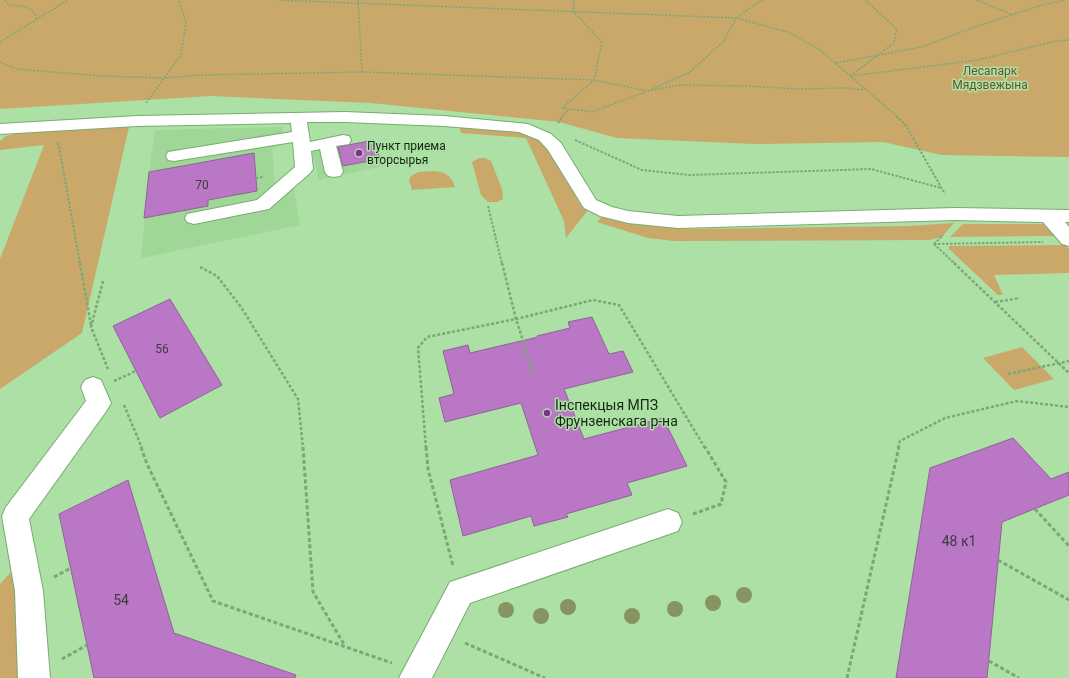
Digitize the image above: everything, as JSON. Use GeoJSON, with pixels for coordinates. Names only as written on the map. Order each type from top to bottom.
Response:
{"type":"FeatureCollection","features":[{"type":"Feature","properties":{"kind":"lane"},"geometry":{"type":"LineString","coordinates":[[0,129],[137,121],[345,117],[444,121],[522,127],[544,137],[555,147],[590,204],[608,212],[628,217],[678,222],[955,214],[1069,216]]}},
{"type":"Feature","properties":{"kind":"lane"},"geometry":{"type":"LineString","coordinates":[[194,218],[263,205],[304,169],[299,118]]}},
{"type":"Feature","properties":{"kind":"lane"},"geometry":{"type":"LineString","coordinates":[[174,156],[302,142],[335,141],[334,172]]}},
{"type":"Feature","properties":{"kind":"lane"},"geometry":{"type":"LineString","coordinates":[[1048,216],[1069,239]]}},
{"type":"Feature","properties":{"kind":"lane"},"geometry":{"type":"LineString","coordinates":[[34,678],[28,591],[15,516],[100,403],[108,385]]}},
{"type":"Feature","properties":{"kind":"lane"},"geometry":{"type":"LineString","coordinates":[[416,675],[460,592],[668,522]]}},
{"type":"Feature","properties":{"kind":"path"},"geometry":{"type":"LineString","coordinates":[[5,0],[9,5],[32,8],[35,11],[37,19]]}},
{"type":"Feature","properties":{"kind":"path"},"geometry":{"type":"LineString","coordinates":[[0,42],[68,0]]}},
{"type":"Feature","properties":{"kind":"path"},"geometry":{"type":"LineString","coordinates":[[137,121],[140,110],[182,55],[186,22],[179,0]]}},
{"type":"Feature","properties":{"kind":"path"},"geometry":{"type":"LineString","coordinates":[[277,0],[736,18],[788,32],[819,49],[864,90],[905,124],[948,199]]}},
{"type":"Feature","properties":{"kind":"path"},"geometry":{"type":"LineString","coordinates":[[358,0],[362,72]]}},
{"type":"Feature","properties":{"kind":"path"},"geometry":{"type":"LineString","coordinates":[[574,0],[573,11],[602,42],[594,80],[562,108],[592,112],[647,91],[690,72],[724,41],[736,18],[762,0]]}},
{"type":"Feature","properties":{"kind":"path"},"geometry":{"type":"LineString","coordinates":[[849,76],[894,43],[897,30],[865,0]]}},
{"type":"Feature","properties":{"kind":"path"},"geometry":{"type":"LineString","coordinates":[[977,0],[1013,15]]}},
{"type":"Feature","properties":{"kind":"path"},"geometry":{"type":"LineString","coordinates":[[835,64],[922,47],[1042,5],[1066,0]]}},
{"type":"Feature","properties":{"kind":"path"},"geometry":{"type":"LineString","coordinates":[[849,76],[978,60],[1055,41],[1069,40]]}},
{"type":"Feature","properties":{"kind":"path"},"geometry":{"type":"LineString","coordinates":[[0,62],[16,69],[102,76],[164,78],[200,75],[362,72],[594,80],[647,91],[680,85],[749,86],[797,89],[845,88],[864,90]]}},
{"type":"Feature","properties":{"kind":"path"},"geometry":{"type":"LineString","coordinates":[[558,127],[559,122],[568,110]]}},
{"type":"Feature","properties":{"kind":"path"},"geometry":{"type":"LineString","coordinates":[[42,127],[59,146],[91,327],[108,385],[136,371]]}},
{"type":"Feature","properties":{"kind":"path"},"geometry":{"type":"LineString","coordinates":[[571,138],[642,170],[689,175],[871,169],[942,188]]}},
{"type":"Feature","properties":{"kind":"path"},"geometry":{"type":"LineString","coordinates":[[488,206],[516,319],[535,378]]}},
{"type":"Feature","properties":{"kind":"path"},"geometry":{"type":"LineString","coordinates":[[1045,242],[934,244],[1069,373]]}},
{"type":"Feature","properties":{"kind":"path"},"geometry":{"type":"LineString","coordinates":[[200,267],[217,276],[241,307],[298,399],[313,592],[345,647]]}},
{"type":"Feature","properties":{"kind":"path"},"geometry":{"type":"LineString","coordinates":[[91,327],[103,281]]}},
{"type":"Feature","properties":{"kind":"path"},"geometry":{"type":"LineString","coordinates":[[995,302],[1020,298]]}},
{"type":"Feature","properties":{"kind":"path"},"geometry":{"type":"LineString","coordinates":[[460,592],[428,469],[418,348],[427,337],[516,319],[593,300],[619,305],[726,482],[721,504],[668,522]]}},
{"type":"Feature","properties":{"kind":"path"},"geometry":{"type":"LineString","coordinates":[[1008,374],[1069,361]]}},
{"type":"Feature","properties":{"kind":"path"},"geometry":{"type":"LineString","coordinates":[[122,401],[139,440],[146,464],[213,601],[345,647],[416,675]]}},
{"type":"Feature","properties":{"kind":"path"},"geometry":{"type":"LineString","coordinates":[[847,678],[900,441],[945,418],[1017,401],[1069,407]]}},
{"type":"Feature","properties":{"kind":"path"},"geometry":{"type":"LineString","coordinates":[[1035,509],[1069,546]]}},
{"type":"Feature","properties":{"kind":"path"},"geometry":{"type":"LineString","coordinates":[[998,560],[1069,600]]}},
{"type":"Feature","properties":{"kind":"path"},"geometry":{"type":"LineString","coordinates":[[439,632],[545,678]]}},
{"type":"Feature","properties":{"kind":"path"},"geometry":{"type":"LineString","coordinates":[[989,661],[1019,678]]}},
{"type":"Feature","properties":{"kind":"shaded area"},"geometry":{"type":"Polygon","coordinates":[[[282,127],[283,145],[272,148],[275,187],[293,184],[300,225],[141,258],[149,172],[155,130],[282,127]]]}},
{"type":"Feature","properties":{"kind":"shaded area"},"geometry":{"type":"Polygon","coordinates":[[[374,140],[383,166],[319,180],[312,152],[374,140]]]}},
{"type":"Feature","properties":{"kind":"green space","name":"Лесапарк Мядзвежына"},"geometry":{"type":"Polygon","coordinates":[[[0,0],[1069,0],[1069,157],[942,155],[883,142],[754,144],[617,138],[559,122],[371,103],[210,96],[0,109],[0,0]]]}},
{"type":"Feature","properties":{"kind":"green space"},"geometry":{"type":"Polygon","coordinates":[[[129,127],[82,333],[0,389],[0,259],[44,145],[0,150],[0,141],[6,136],[22,132],[129,127]]]}},
{"type":"Feature","properties":{"kind":"green space"},"geometry":{"type":"Polygon","coordinates":[[[460,127],[525,133],[540,140],[546,145],[581,206],[589,209],[566,238],[564,221],[526,138],[461,133],[460,127]]]}},
{"type":"Feature","properties":{"kind":"green space"},"geometry":{"type":"Polygon","coordinates":[[[479,158],[485,158],[491,161],[502,189],[503,199],[497,202],[488,202],[481,195],[472,162],[479,158]]]}},
{"type":"Feature","properties":{"kind":"green space"},"geometry":{"type":"Polygon","coordinates":[[[419,172],[441,172],[447,175],[452,180],[455,187],[412,190],[409,180],[411,176],[419,172]]]}},
{"type":"Feature","properties":{"kind":"green space"},"geometry":{"type":"Polygon","coordinates":[[[601,217],[630,224],[684,229],[909,226],[954,223],[942,237],[929,240],[674,241],[648,238],[597,222],[601,217]]]}},
{"type":"Feature","properties":{"kind":"green space"},"geometry":{"type":"Polygon","coordinates":[[[963,224],[1043,224],[1055,236],[950,237],[963,224]]]}},
{"type":"Feature","properties":{"kind":"green space"},"geometry":{"type":"Polygon","coordinates":[[[1065,245],[1069,249],[1069,273],[994,275],[1003,295],[998,295],[949,249],[949,246],[1065,245]]]}},
{"type":"Feature","properties":{"kind":"green space"},"geometry":{"type":"Polygon","coordinates":[[[1022,347],[1054,379],[1014,390],[983,358],[1022,347]]]}},
{"type":"Feature","properties":{"kind":"green space"},"geometry":{"type":"Polygon","coordinates":[[[13,570],[22,678],[0,678],[0,584],[13,570]]]}},
{"type":"Feature","properties":{"kind":"building","name":"Пункт приема вторсырья"},"geometry":{"type":"Polygon","coordinates":[[[374,140],[380,159],[343,166],[338,147],[374,140]]]}},
{"type":"Feature","properties":{"kind":"building"},"geometry":{"type":"Polygon","coordinates":[[[254,153],[257,191],[208,200],[208,206],[144,218],[149,172],[254,153]]]}},
{"type":"Feature","properties":{"kind":"building"},"geometry":{"type":"Polygon","coordinates":[[[170,299],[222,385],[160,418],[113,326],[170,299]]]}},
{"type":"Feature","properties":{"kind":"building"},"geometry":{"type":"Polygon","coordinates":[[[592,317],[609,354],[623,351],[633,372],[564,389],[584,439],[663,418],[687,466],[627,483],[632,495],[566,514],[568,517],[534,526],[531,516],[463,536],[450,480],[538,455],[521,403],[445,422],[439,398],[454,394],[443,351],[468,345],[470,353],[570,328],[568,322],[592,317]]]}},
{"type":"Feature","properties":{"kind":"building"},"geometry":{"type":"Polygon","coordinates":[[[1013,438],[1051,479],[1069,472],[1069,495],[1002,522],[987,678],[896,678],[930,468],[1013,438]]]}},
{"type":"Feature","properties":{"kind":"building"},"geometry":{"type":"Polygon","coordinates":[[[128,480],[174,633],[296,675],[295,678],[94,678],[59,514],[128,480]]]}},
{"type":"Feature","properties":{"kind":"place","name":"Пункт приема вторсырья"},"geometry":{"type":"Point","coordinates":[359,153]}},
{"type":"Feature","properties":{"kind":"place","name":"Інспекцыя МПЗ Фрунзенскага р-на"},"geometry":{"type":"Point","coordinates":[547,413]}}]}
